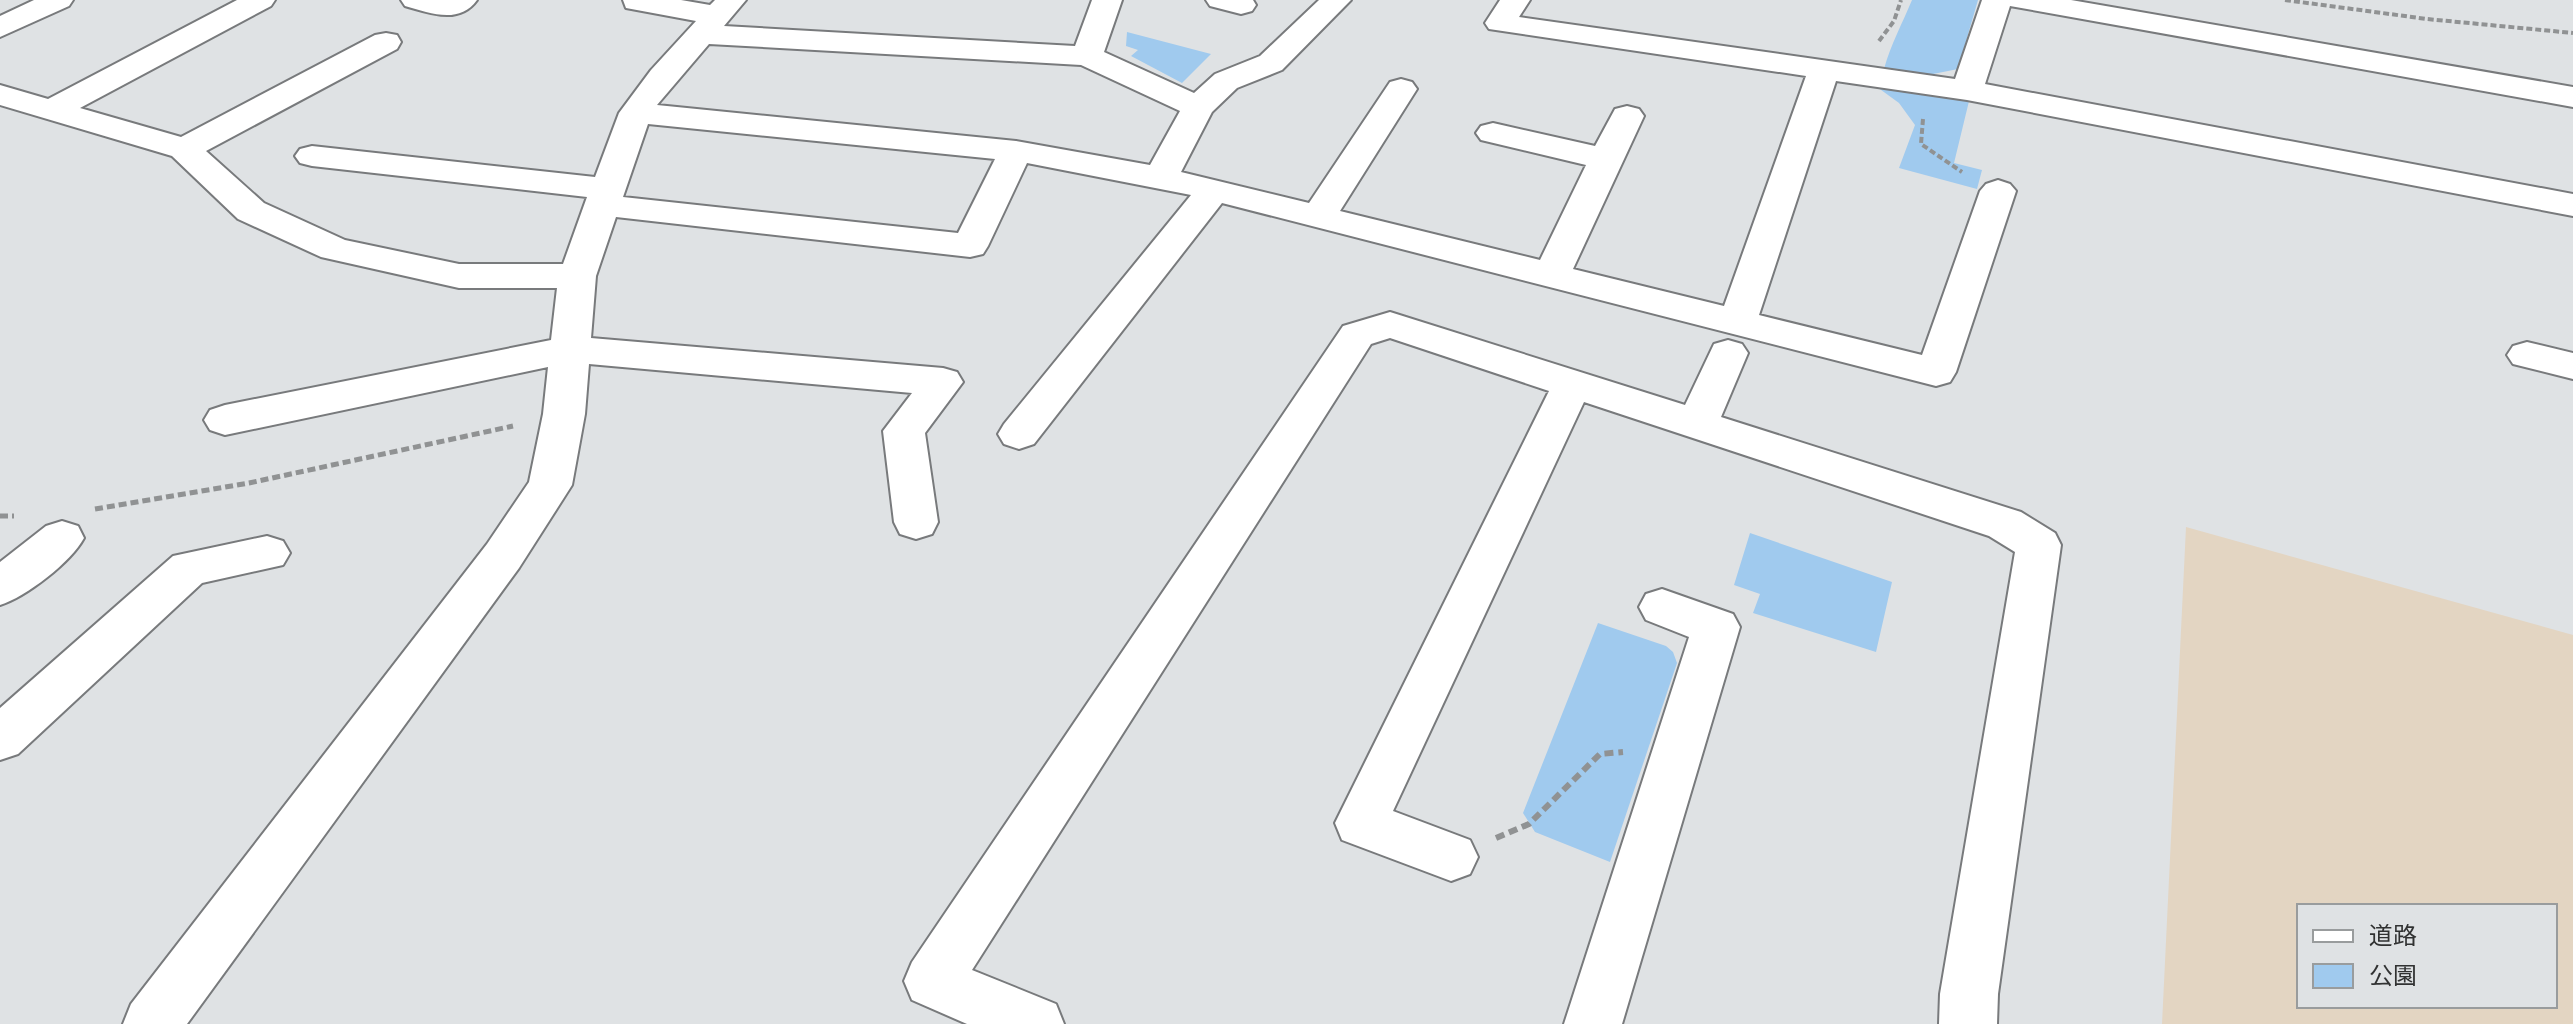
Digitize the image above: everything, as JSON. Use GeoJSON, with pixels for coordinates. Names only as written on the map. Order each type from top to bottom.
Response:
{"type":"FeatureCollection","features":[{"type":"Feature","properties":{"kind":"street"},"geometry":{"type":"LineString","coordinates":[[0,28],[58,0]]}},
{"type":"Feature","properties":{"kind":"street"},"geometry":{"type":"LineString","coordinates":[[51,110],[260,0]]}},
{"type":"Feature","properties":{"kind":"street"},"geometry":{"type":"LineString","coordinates":[[416,0],[446,8],[462,0]]}},
{"type":"Feature","properties":{"kind":"street"},"geometry":{"type":"LineString","coordinates":[[639,0],[637,2],[717,16],[1087,56],[1198,107]]}},
{"type":"Feature","properties":{"kind":"street"},"geometry":{"type":"LineString","coordinates":[[1087,56],[1107,0]]}},
{"type":"Feature","properties":{"kind":"street"},"geometry":{"type":"LineString","coordinates":[[1161,177],[1198,107],[1226,81],[1271,63],[1336,0]]}},
{"type":"Feature","properties":{"kind":"street"},"geometry":{"type":"LineString","coordinates":[[1515,0],[1500,23],[1967,90],[2573,205]]}},
{"type":"Feature","properties":{"kind":"street"},"geometry":{"type":"LineString","coordinates":[[1967,90],[1997,0]]}},
{"type":"Feature","properties":{"kind":"street"},"geometry":{"type":"LineString","coordinates":[[2020,0],[2573,97]]}},
{"type":"Feature","properties":{"kind":"street"},"geometry":{"type":"LineString","coordinates":[[152,1024],[503,556],[550,485],[564,414],[577,276],[605,197],[635,113],[662,77],[717,16]]}},
{"type":"Feature","properties":{"kind":"street"},"geometry":{"type":"LineString","coordinates":[[184,149],[386,42]]}},
{"type":"Feature","properties":{"kind":"street"},"geometry":{"type":"LineString","coordinates":[[1698,422],[1733,336],[1824,70]]}},
{"type":"Feature","properties":{"kind":"street"},"geometry":{"type":"LineString","coordinates":[[1319,216],[1401,89]]}},
{"type":"Feature","properties":{"kind":"street"},"geometry":{"type":"LineString","coordinates":[[0,95],[184,149],[251,211],[334,249],[459,276],[577,276]]}},
{"type":"Feature","properties":{"kind":"street"},"geometry":{"type":"LineString","coordinates":[[635,113],[1016,151],[1161,177],[1552,274],[1733,336],[1936,372],[1998,191]]}},
{"type":"Feature","properties":{"kind":"street"},"geometry":{"type":"LineString","coordinates":[[1552,274],[1627,116]]}},
{"type":"Feature","properties":{"kind":"street"},"geometry":{"type":"LineString","coordinates":[[1493,133],[1606,159]]}},
{"type":"Feature","properties":{"kind":"street"},"geometry":{"type":"LineString","coordinates":[[312,156],[970,246],[1016,151]]}},
{"type":"Feature","properties":{"kind":"street"},"geometry":{"type":"LineString","coordinates":[[1019,434],[1215,189]]}},
{"type":"Feature","properties":{"kind":"street"},"geometry":{"type":"LineString","coordinates":[[1035,1024],[932,981],[1357,335],[1390,325],[1698,422],[2005,524],[2039,545],[1969,994],[1968,1024]]}},
{"type":"Feature","properties":{"kind":"street"},"geometry":{"type":"LineString","coordinates":[[225,420],[571,349],[943,382],[904,431],[916,522]]}},
{"type":"Feature","properties":{"kind":"street"},"geometry":{"type":"LineString","coordinates":[[2527,355],[2573,366]]}},
{"type":"Feature","properties":{"kind":"street"},"geometry":{"type":"LineString","coordinates":[[1451,857],[1361,823],[1573,382]]}},
{"type":"Feature","properties":{"kind":"street"},"geometry":{"type":"LineString","coordinates":[[0,587],[59,521]]}},
{"type":"Feature","properties":{"kind":"street"},"geometry":{"type":"LineString","coordinates":[[0,739],[189,568],[267,553]]}},
{"type":"Feature","properties":{"kind":"street"},"geometry":{"type":"LineString","coordinates":[[1593,1024],[1716,627],[1662,607]]}},
{"type":"Feature","properties":{"kind":"path"},"geometry":{"type":"LineString","coordinates":[[1870,76],[1879,39],[1894,21],[1901,0]]}},
{"type":"Feature","properties":{"kind":"path"},"geometry":{"type":"LineString","coordinates":[[2285,0],[2427,19],[2573,33]]}},
{"type":"Feature","properties":{"kind":"path"},"geometry":{"type":"LineString","coordinates":[[1934,86],[1920,126],[1921,144],[1978,183],[1998,191]]}},
{"type":"Feature","properties":{"kind":"path"},"geometry":{"type":"LineString","coordinates":[[0,516],[59,521],[437,444],[564,414]]}},
{"type":"Feature","properties":{"kind":"path"},"geometry":{"type":"LineString","coordinates":[[1529,824],[1600,754],[1649,749],[1676,758]]}},
{"type":"Feature","properties":{"kind":"shaded area"},"geometry":{"type":"Polygon","coordinates":[[[2186,527],[2573,635],[2573,1024],[2162,1024],[2186,527]]]}},
{"type":"Feature","properties":{"kind":"green space"},"geometry":{"type":"Polygon","coordinates":[[[1912,0],[1978,0],[1958,69],[1928,75],[1884,69],[1912,0]]]}},
{"type":"Feature","properties":{"kind":"green space"},"geometry":{"type":"Polygon","coordinates":[[[1127,32],[1211,54],[1182,83],[1131,56],[1138,50],[1126,46],[1127,32]]]}},
{"type":"Feature","properties":{"kind":"green space"},"geometry":{"type":"Polygon","coordinates":[[[1877,87],[1970,97],[1954,163],[1982,170],[1977,189],[1899,168],[1915,125],[1899,103],[1877,87]]]}},
{"type":"Feature","properties":{"kind":"green space"},"geometry":{"type":"Polygon","coordinates":[[[1750,533],[1892,582],[1876,652],[1753,613],[1760,594],[1734,585],[1750,533]]]}},
{"type":"Feature","properties":{"kind":"green space"},"geometry":{"type":"Polygon","coordinates":[[[1598,623],[1666,646],[1673,652],[1677,663],[1610,862],[1535,832],[1523,813],[1598,623]]]}}]}
